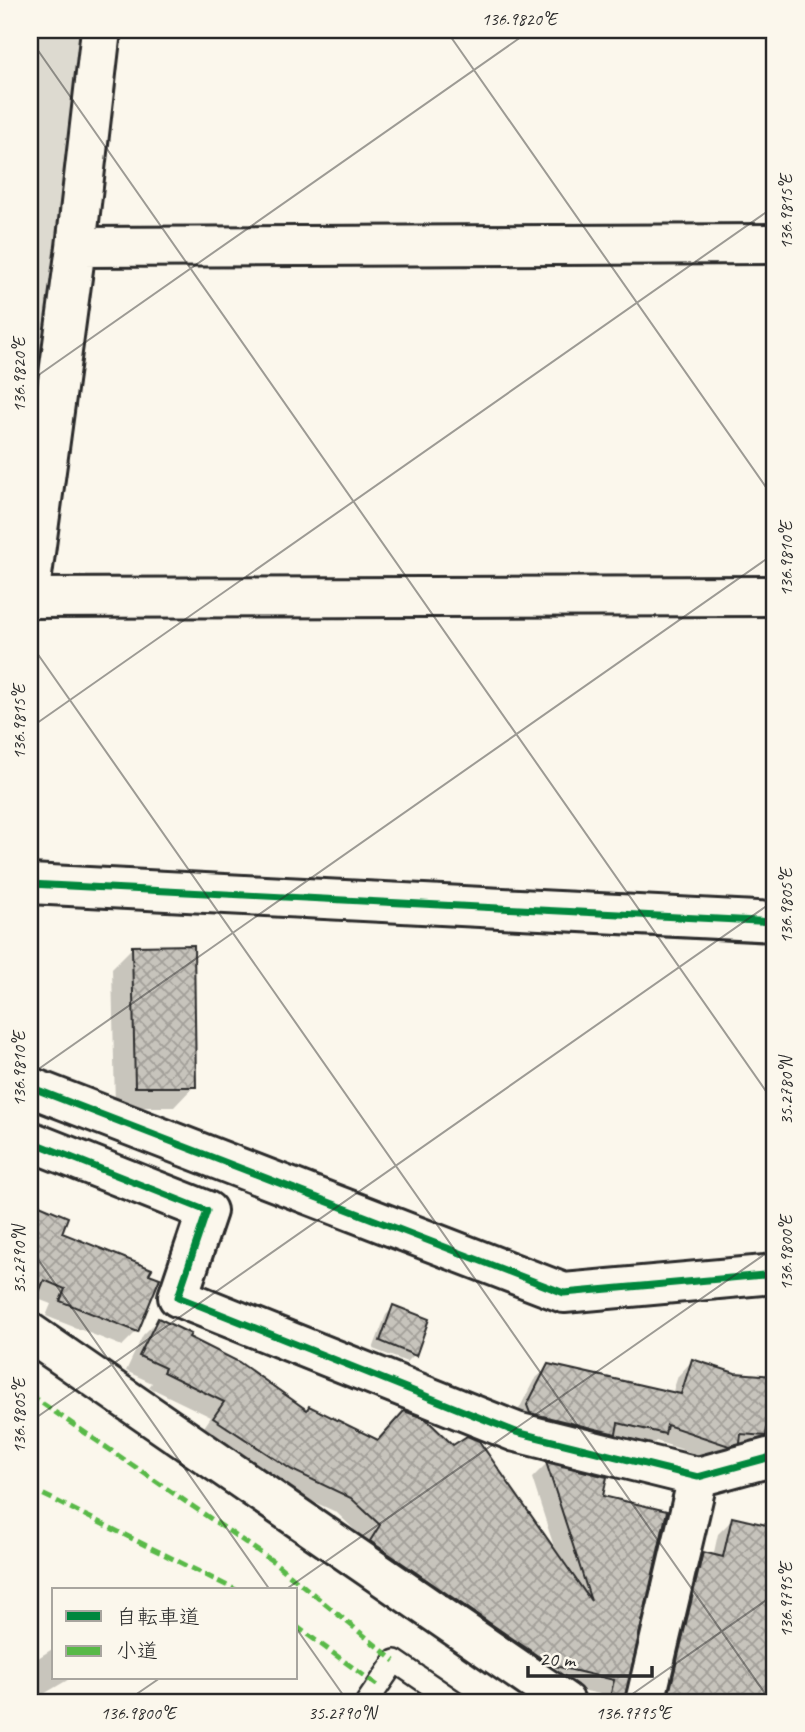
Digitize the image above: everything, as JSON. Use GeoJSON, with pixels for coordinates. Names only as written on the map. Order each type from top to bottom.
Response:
{"type":"FeatureCollection","features":[{"type":"Feature","properties":{"kind":"street"},"geometry":{"type":"LineString","coordinates":[[30,590],[76,247],[101,30]]}},
{"type":"Feature","properties":{"kind":"street"},"geometry":{"type":"LineString","coordinates":[[76,247],[775,244]]}},
{"type":"Feature","properties":{"kind":"street"},"geometry":{"type":"LineString","coordinates":[[30,598],[775,596]]}},
{"type":"Feature","properties":{"kind":"street"},"geometry":{"type":"LineString","coordinates":[[30,884],[775,922]]}},
{"type":"Feature","properties":{"kind":"street"},"geometry":{"type":"LineString","coordinates":[[30,1087],[564,1293],[775,1274]]}},
{"type":"Feature","properties":{"kind":"street"},"geometry":{"type":"LineString","coordinates":[[30,1141],[207,1210],[178,1297],[516,1432],[698,1477],[775,1456]]}},
{"type":"Feature","properties":{"kind":"street"},"geometry":{"type":"LineString","coordinates":[[30,1334],[565,1702]]}},
{"type":"Feature","properties":{"kind":"street"},"geometry":{"type":"LineString","coordinates":[[645,1702],[698,1477]]}},
{"type":"Feature","properties":{"kind":"lane"},"geometry":{"type":"LineString","coordinates":[[367,1702],[395,1661],[455,1702]]}},
{"type":"Feature","properties":{"kind":"shaded area"},"geometry":{"type":"Polygon","coordinates":[[[30,30],[81,30],[62,215],[30,450],[30,30]]]}},
{"type":"Feature","properties":{"kind":"building"},"geometry":{"type":"Polygon","coordinates":[[[194,945],[196,1087],[135,1087],[132,946],[194,945]]]}},
{"type":"Feature","properties":{"kind":"building"},"geometry":{"type":"Polygon","coordinates":[[[30,1201],[68,1217],[62,1233],[152,1269],[149,1274],[160,1278],[138,1332],[60,1301],[65,1289],[44,1280],[30,1309],[30,1201]]]}},
{"type":"Feature","properties":{"kind":"building"},"geometry":{"type":"Polygon","coordinates":[[[393,1305],[429,1319],[416,1356],[380,1341],[393,1305]]]}},
{"type":"Feature","properties":{"kind":"building"},"geometry":{"type":"Polygon","coordinates":[[[158,1318],[239,1362],[307,1410],[309,1406],[378,1440],[404,1411],[426,1419],[453,1445],[467,1436],[479,1441],[591,1601],[546,1462],[607,1477],[603,1496],[667,1511],[624,1702],[609,1702],[614,1680],[551,1665],[370,1541],[380,1525],[351,1498],[292,1470],[213,1418],[224,1402],[163,1372],[165,1368],[139,1356],[158,1318]]]}},
{"type":"Feature","properties":{"kind":"building"},"geometry":{"type":"Polygon","coordinates":[[[692,1359],[735,1373],[775,1376],[775,1430],[767,1429],[766,1436],[741,1434],[740,1443],[729,1446],[667,1425],[665,1434],[618,1423],[616,1434],[530,1413],[527,1405],[548,1364],[681,1394],[692,1359]]]}},
{"type":"Feature","properties":{"kind":"building"},"geometry":{"type":"Polygon","coordinates":[[[732,1517],[775,1527],[775,1702],[667,1702],[703,1552],[723,1557],[732,1517]]]}},
{"type":"Feature","properties":{"kind":"marked path"},"geometry":{"type":"LineString","coordinates":[[30,1395],[274,1562],[395,1661]]}},
{"type":"Feature","properties":{"kind":"marked path"},"geometry":{"type":"LineString","coordinates":[[30,1488],[232,1588]]}},
{"type":"Feature","properties":{"kind":"marked path"},"geometry":{"type":"LineString","coordinates":[[298,1627],[378,1686]]}},
{"type":"Feature","properties":{"kind":"cycle path"},"geometry":{"type":"LineString","coordinates":[[30,884],[775,922]]}},
{"type":"Feature","properties":{"kind":"cycle path"},"geometry":{"type":"LineString","coordinates":[[30,1087],[564,1293],[775,1274]]}},
{"type":"Feature","properties":{"kind":"cycle path"},"geometry":{"type":"LineString","coordinates":[[30,1141],[207,1211],[178,1297],[516,1432],[698,1477],[775,1456]]}}]}
